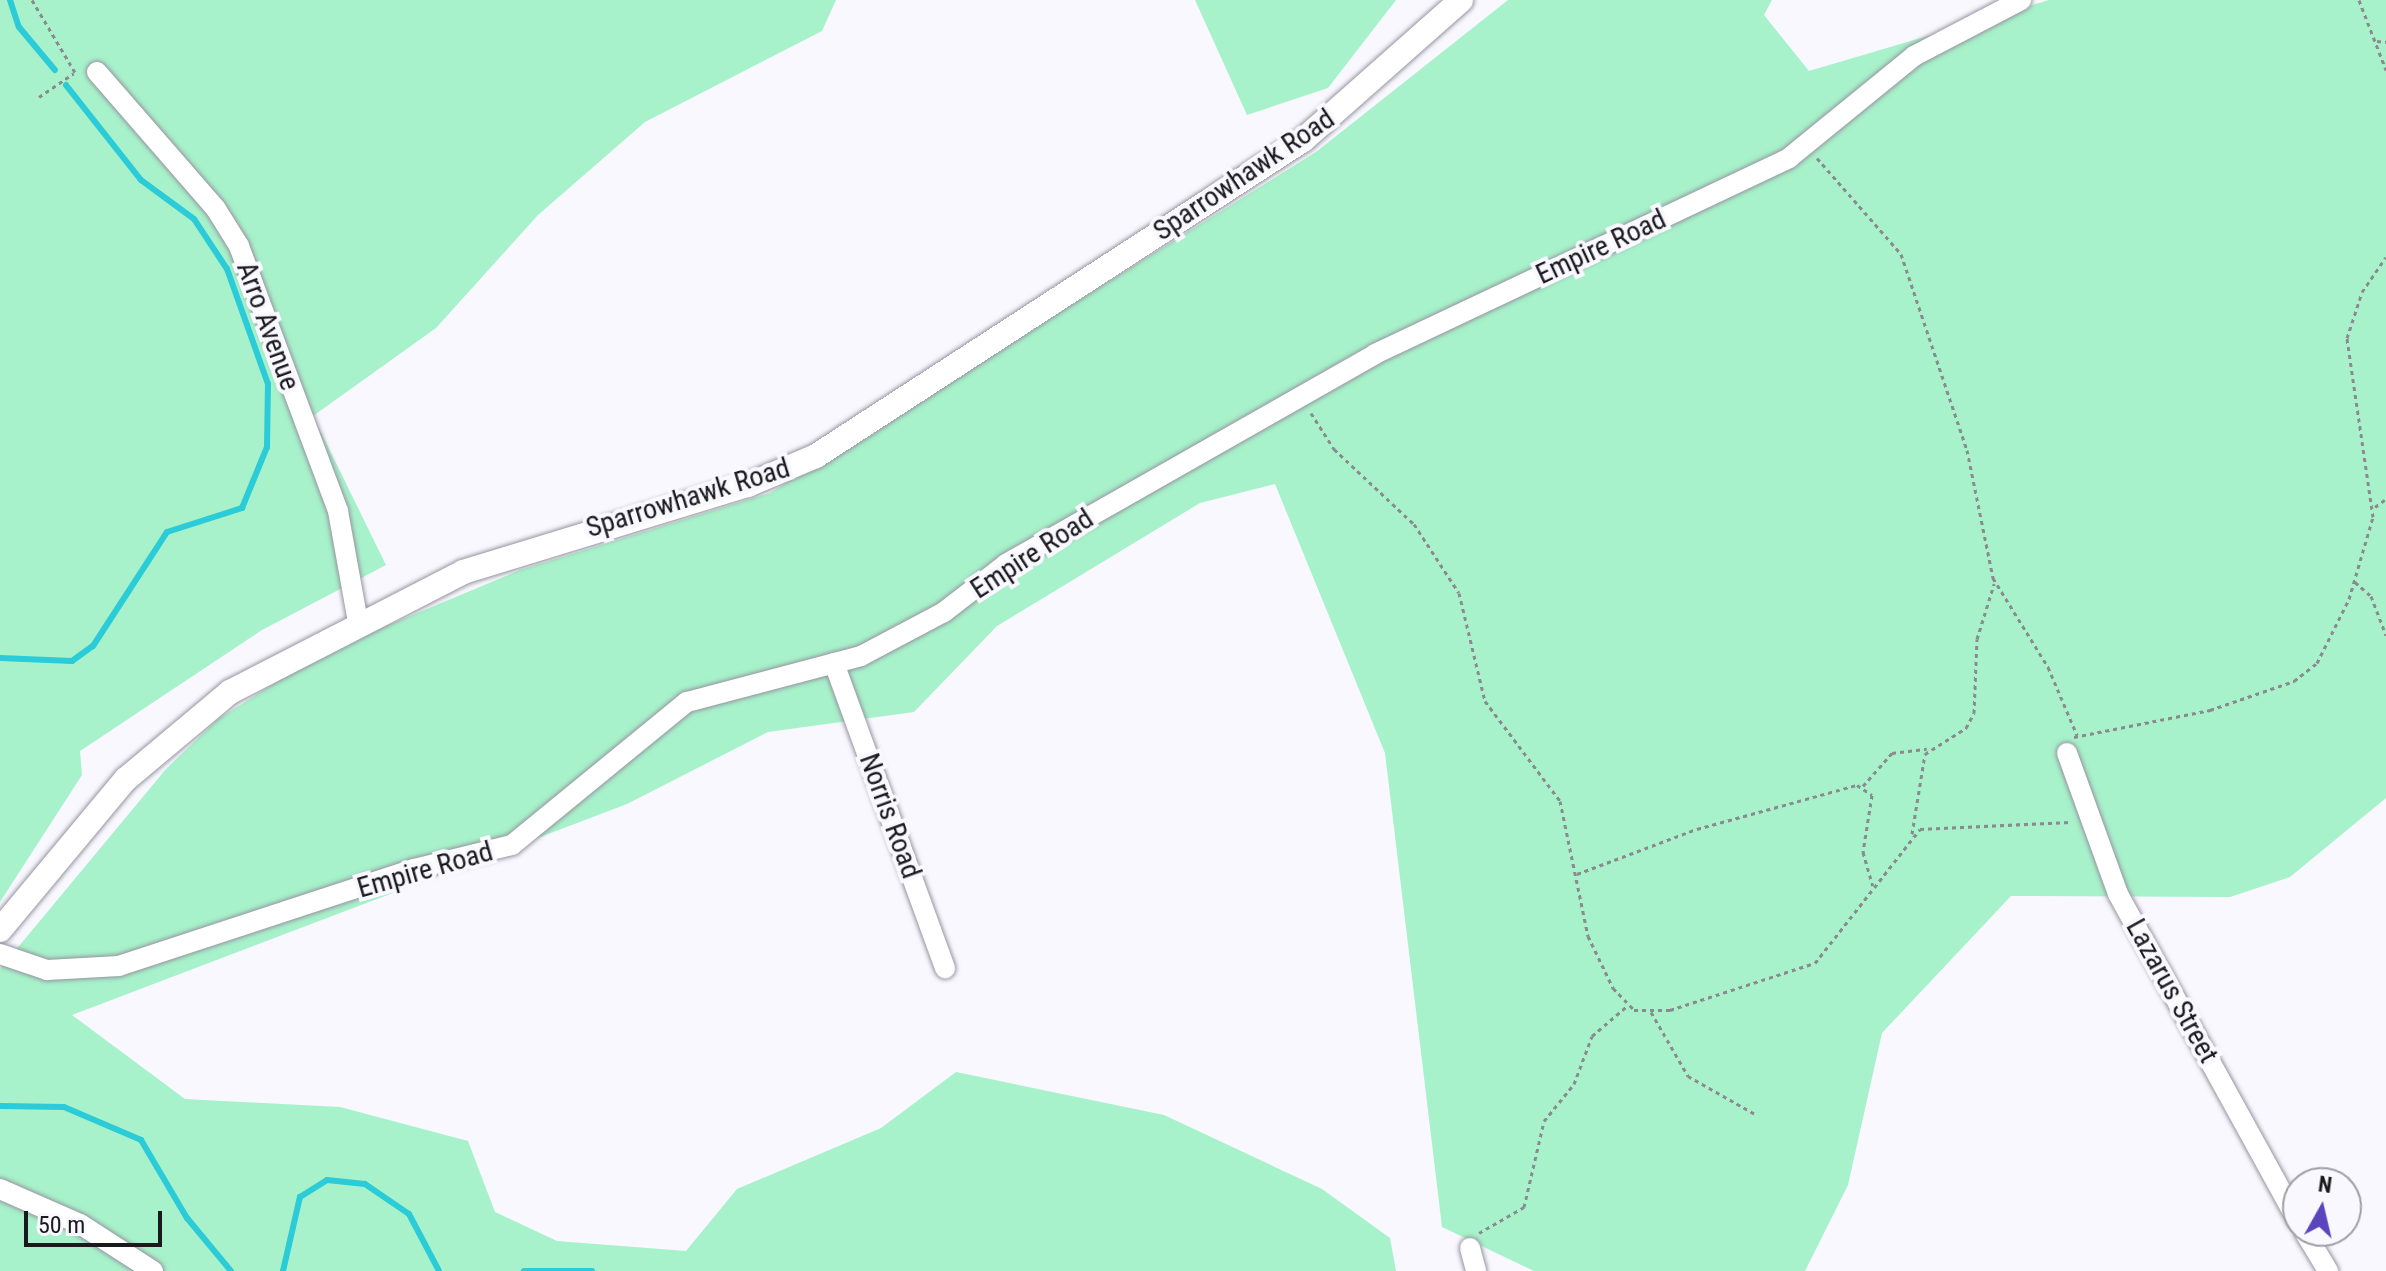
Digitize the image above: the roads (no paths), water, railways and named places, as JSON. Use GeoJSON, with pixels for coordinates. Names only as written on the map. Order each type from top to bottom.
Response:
{"type":"FeatureCollection","features":[{"type":"Feature","properties":{"kind":"street","name":"Sparrowhawk Road"},"geometry":{"type":"LineString","coordinates":[[0,930],[126,779],[177,730],[254,677],[358,622],[490,562],[748,485],[816,456],[1303,140],[1461,0]]}},
{"type":"Feature","properties":{"kind":"street","name":"Empire Road"},"geometry":{"type":"LineString","coordinates":[[0,954],[47,970],[119,966],[414,869],[512,845],[687,702],[834,663],[944,612],[1006,564],[1303,395],[1807,147],[1914,56],[2021,0]]}},
{"type":"Feature","properties":{"kind":"street","name":"Arro Avenue"},"geometry":{"type":"LineString","coordinates":[[97,72],[216,209],[239,246],[338,511],[358,622]]}},
{"type":"Feature","properties":{"kind":"street","name":"Norris Road"},"geometry":{"type":"LineString","coordinates":[[834,663],[945,968]]}},
{"type":"Feature","properties":{"kind":"street","name":"Lazarus Street"},"geometry":{"type":"LineString","coordinates":[[2072,744],[2091,822],[2118,894],[2282,1192]]}},
{"type":"Feature","properties":{"kind":"street"},"geometry":{"type":"LineString","coordinates":[[0,1189],[80,1224],[153,1271]]}},
{"type":"Feature","properties":{"kind":"street"},"geometry":{"type":"LineString","coordinates":[[2314,1247],[2328,1271]]}},
{"type":"Feature","properties":{"kind":"street"},"geometry":{"type":"LineString","coordinates":[[1470,1248],[1476,1271]]}},
{"type":"Feature","properties":{"kind":"waterway"},"geometry":{"type":"LineString","coordinates":[[10,0],[19,27],[55,70]]}},
{"type":"Feature","properties":{"kind":"waterway"},"geometry":{"type":"LineString","coordinates":[[0,658],[72,661],[93,646],[167,532],[242,508],[267,447],[268,384],[227,269],[194,219],[141,180],[66,85]]}},
{"type":"Feature","properties":{"kind":"waterway"},"geometry":{"type":"LineString","coordinates":[[0,1106],[64,1107],[141,1140],[187,1218],[231,1271]]}},
{"type":"Feature","properties":{"kind":"waterway"},"geometry":{"type":"LineString","coordinates":[[283,1271],[300,1197],[327,1180],[365,1184],[409,1214],[439,1271]]}},
{"type":"Feature","properties":{"kind":"waterway"},"geometry":{"type":"LineString","coordinates":[[524,1271],[592,1271]]}}]}
